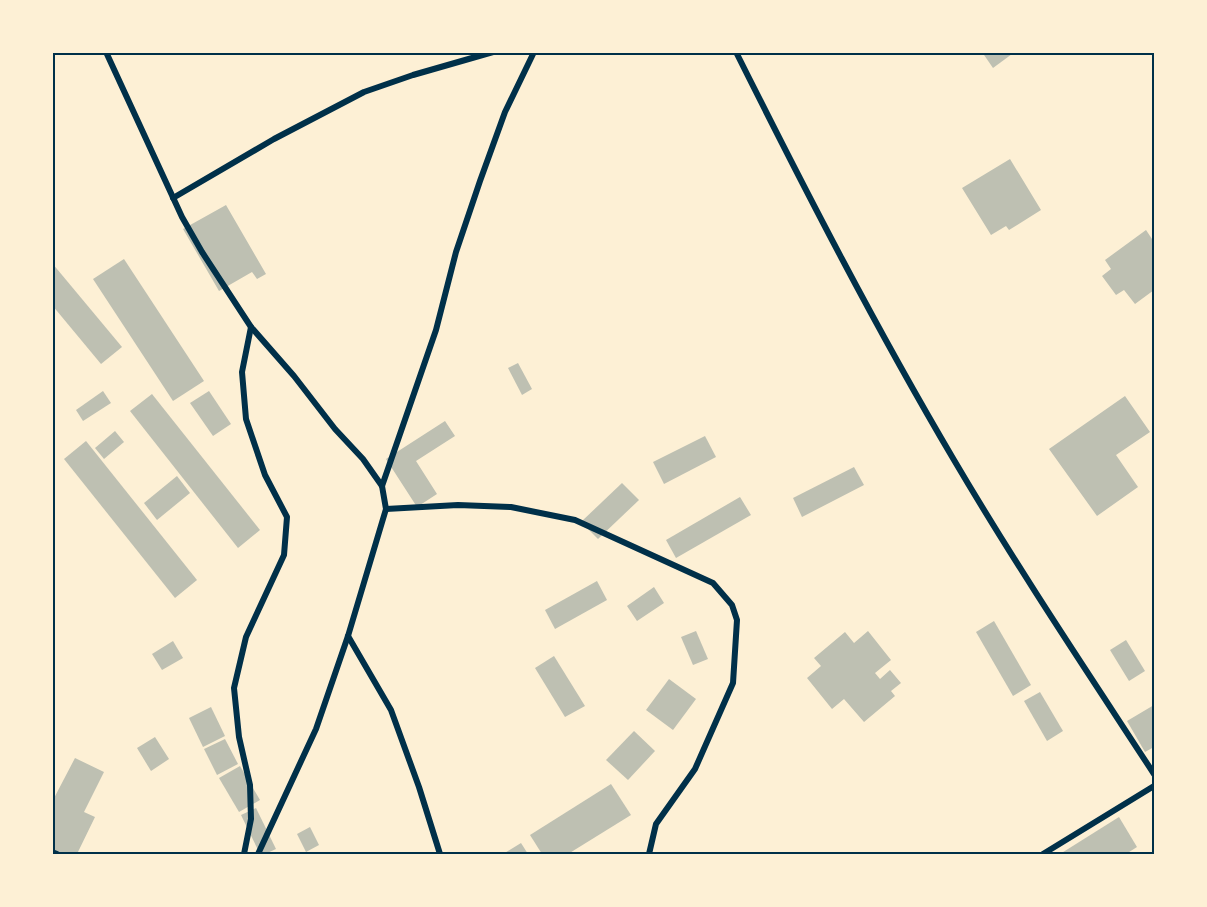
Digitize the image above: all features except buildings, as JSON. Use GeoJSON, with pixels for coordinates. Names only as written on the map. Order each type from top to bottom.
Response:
{"type":"FeatureCollection","features":[{"type":"Feature","properties":{"kind":"street"},"geometry":{"type":"LineString","coordinates":[[106,52],[173,198],[202,252],[251,327],[294,376],[335,429],[363,459],[382,486],[387,509],[348,636],[316,729],[258,855]]}},
{"type":"Feature","properties":{"kind":"street"},"geometry":{"type":"LineString","coordinates":[[173,198],[274,139],[364,92],[493,52]]}},
{"type":"Feature","properties":{"kind":"street"},"geometry":{"type":"LineString","coordinates":[[382,486],[436,330],[456,252],[480,181],[505,112],[534,52]]}},
{"type":"Feature","properties":{"kind":"street"},"geometry":{"type":"LineString","coordinates":[[736,52],[851,277],[954,459],[1044,607],[1155,774]]}},
{"type":"Feature","properties":{"kind":"street"},"geometry":{"type":"LineString","coordinates":[[244,855],[251,819],[250,785],[239,737],[234,688],[246,637],[284,555],[287,517],[265,475],[246,419],[242,372],[251,327]]}},
{"type":"Feature","properties":{"kind":"street"},"geometry":{"type":"LineString","coordinates":[[387,509],[458,505],[511,507],[575,520],[713,583],[732,605],[737,620],[733,683],[695,769],[656,824],[649,855]]}},
{"type":"Feature","properties":{"kind":"street"},"geometry":{"type":"LineString","coordinates":[[348,636],[391,710],[440,855]]}},
{"type":"Feature","properties":{"kind":"street"},"geometry":{"type":"LineString","coordinates":[[1043,855],[1155,786]]}},
{"type":"Feature","properties":{"kind":"street"},"geometry":{"type":"LineString","coordinates":[[52,852],[57,855]]}}]}
